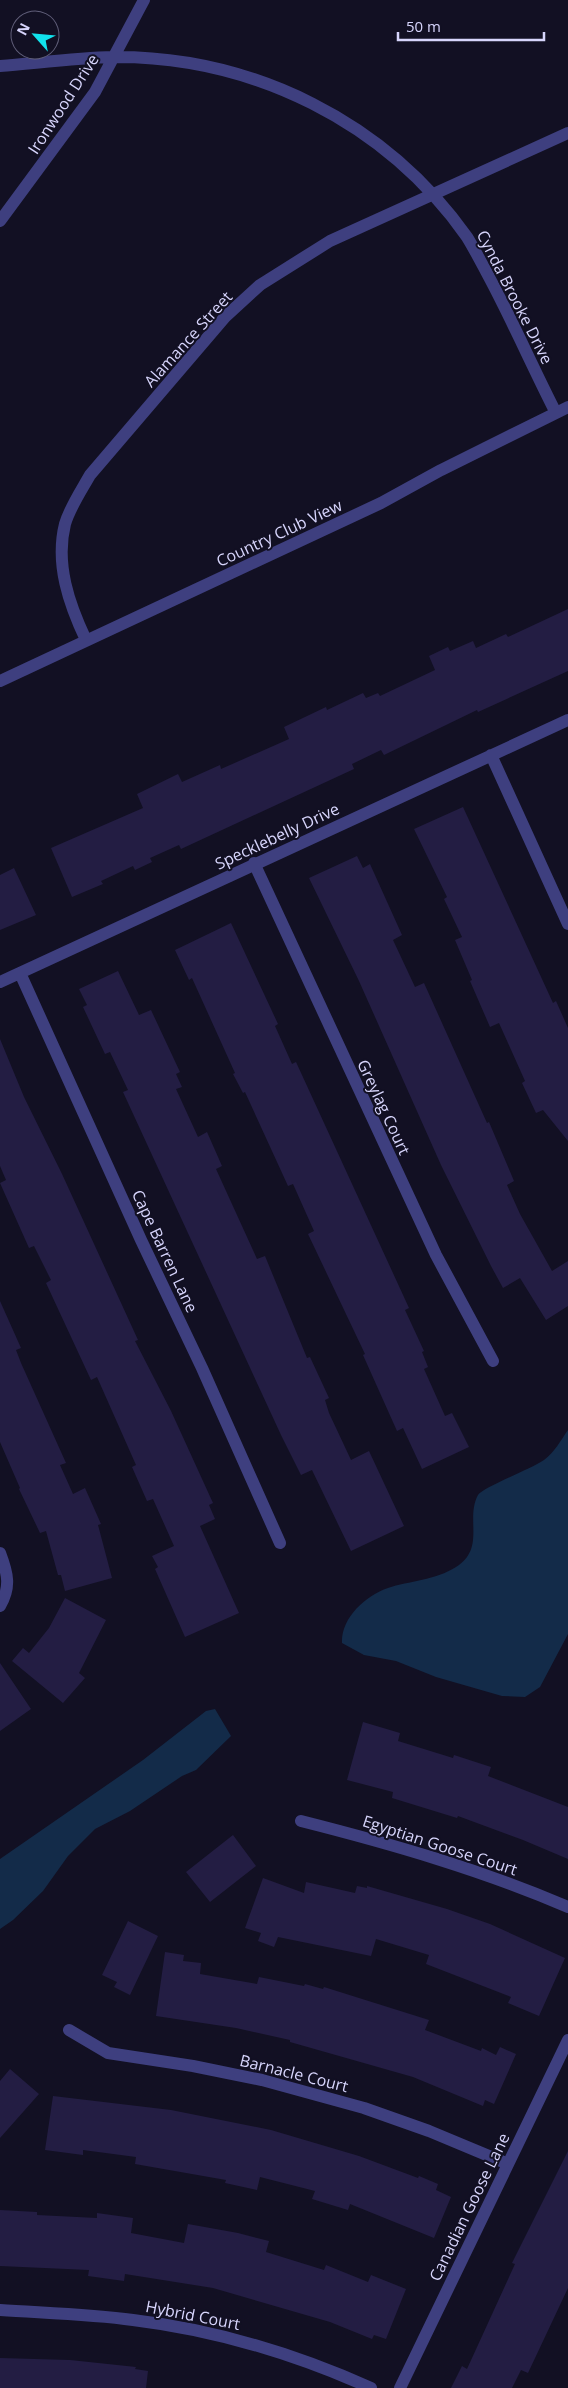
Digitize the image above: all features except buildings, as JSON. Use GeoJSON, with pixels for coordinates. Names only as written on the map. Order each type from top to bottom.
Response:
{"type":"FeatureCollection","features":[{"type":"Feature","properties":{"kind":"street","name":"Ironwood Drive"},"geometry":{"type":"LineString","coordinates":[[0,221],[94,92],[144,0]]}},
{"type":"Feature","properties":{"kind":"street","name":"Cynda Brooke Drive"},"geometry":{"type":"LineString","coordinates":[[0,66],[114,57],[209,66],[251,77],[295,96],[361,131],[434,195],[467,238],[522,339],[556,413]]}},
{"type":"Feature","properties":{"kind":"street","name":"Alamance Street"},"geometry":{"type":"LineString","coordinates":[[86,640],[73,613],[64,583],[61,551],[66,524],[90,475],[225,317],[260,285],[330,241],[568,133]]}},
{"type":"Feature","properties":{"kind":"street","name":"Country Club View"},"geometry":{"type":"LineString","coordinates":[[0,681],[381,503],[568,407]]}},
{"type":"Feature","properties":{"kind":"street","name":"Specklebelly Drive"},"geometry":{"type":"LineString","coordinates":[[0,982],[254,863],[568,720]]}},
{"type":"Feature","properties":{"kind":"street"},"geometry":{"type":"LineString","coordinates":[[490,755],[568,924]]}},
{"type":"Feature","properties":{"kind":"street","name":"Greylag Court"},"geometry":{"type":"LineString","coordinates":[[254,863],[436,1255],[493,1361]]}},
{"type":"Feature","properties":{"kind":"street","name":"Cape Barren Lane"},"geometry":{"type":"LineString","coordinates":[[20,973],[141,1240],[202,1368],[280,1543]]}},
{"type":"Feature","properties":{"kind":"street"},"geometry":{"type":"LineString","coordinates":[[0,1553],[7,1574],[8,1593],[0,1606]]}},
{"type":"Feature","properties":{"kind":"street","name":"Egyptian Goose Court"},"geometry":{"type":"LineString","coordinates":[[301,1821],[419,1853],[568,1907]]}},
{"type":"Feature","properties":{"kind":"street","name":"Barnacle Court"},"geometry":{"type":"LineString","coordinates":[[69,2030],[108,2053],[193,2066],[262,2080],[364,2108],[429,2131],[508,2164]]}},
{"type":"Feature","properties":{"kind":"street","name":"Canadian Goose Lane"},"geometry":{"type":"LineString","coordinates":[[400,2388],[568,2040]]}},
{"type":"Feature","properties":{"kind":"street","name":"Hybrid Court"},"geometry":{"type":"LineString","coordinates":[[0,2310],[90,2315],[178,2327],[227,2337],[294,2357],[371,2388]]}},
{"type":"Feature","properties":{"kind":"water"},"geometry":{"type":"Polygon","coordinates":[[[568,1430],[568,1634],[540,1687],[525,1697],[502,1696],[436,1677],[396,1661],[364,1655],[342,1643],[343,1634],[350,1617],[371,1596],[388,1588],[440,1575],[456,1567],[465,1559],[473,1542],[473,1514],[478,1495],[489,1487],[544,1460],[554,1450],[568,1430]]]}},
{"type":"Feature","properties":{"kind":"water"},"geometry":{"type":"Polygon","coordinates":[[[215,1709],[231,1736],[196,1770],[182,1776],[130,1811],[95,1829],[68,1856],[43,1891],[13,1920],[0,1929],[0,1859],[143,1760],[206,1711],[215,1709]]]}}]}
